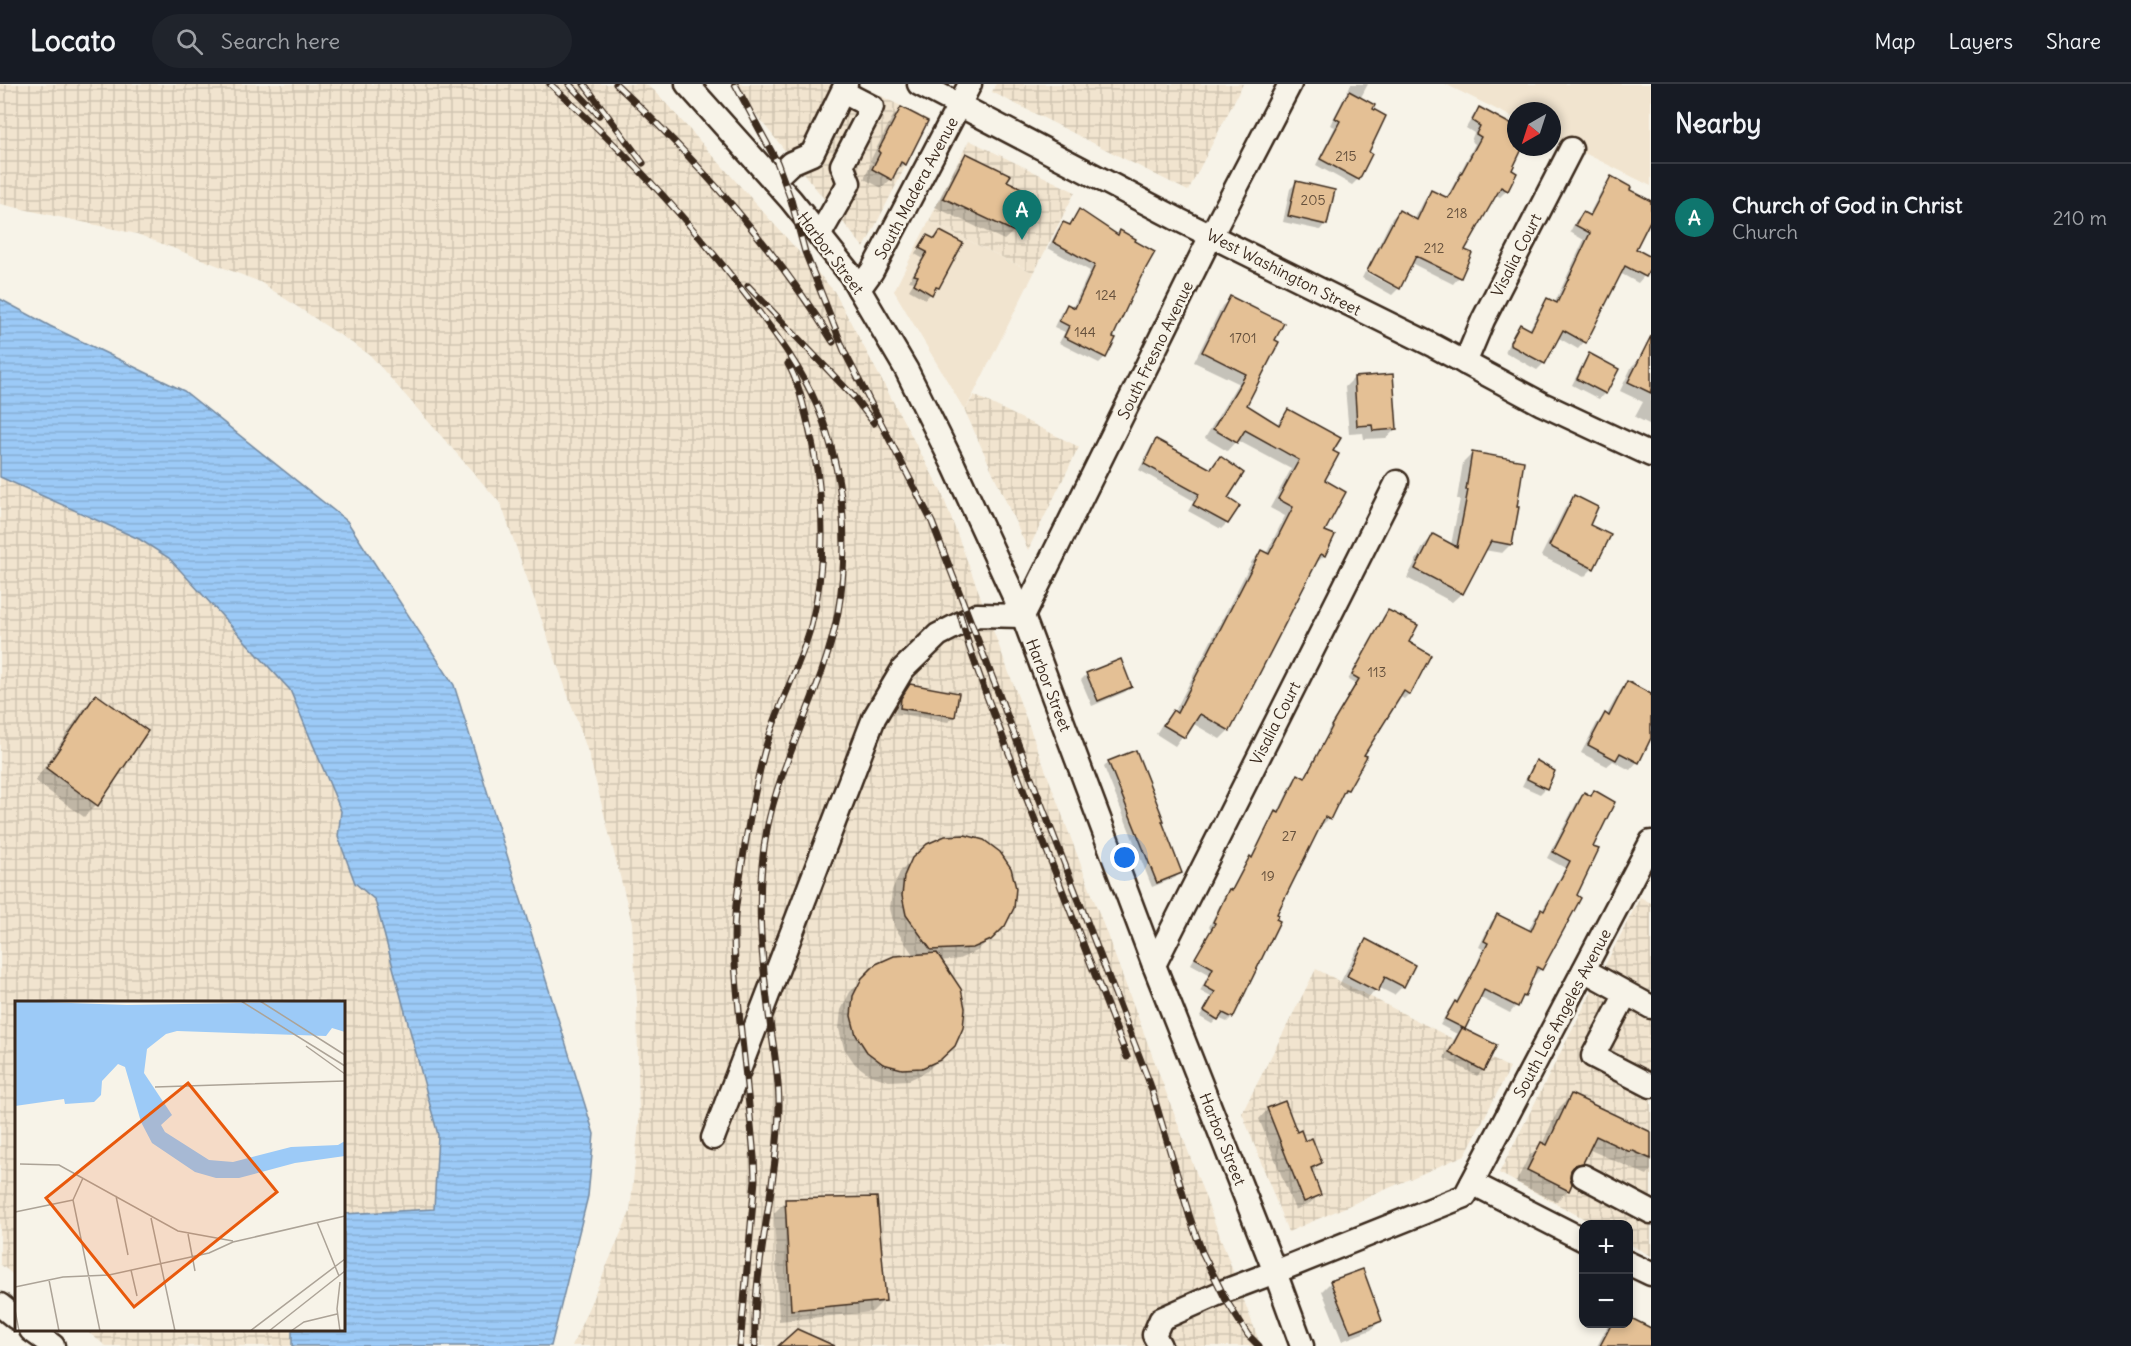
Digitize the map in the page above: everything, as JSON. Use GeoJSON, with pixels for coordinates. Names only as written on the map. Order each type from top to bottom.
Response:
{"type":"FeatureCollection","features":[{"type":"Feature","properties":{"kind":"street","name":"Harbor Street"},"geometry":{"type":"LineString","coordinates":[[687,84],[820,234],[850,274],[906,369],[954,466],[1023,616],[1154,964],[1302,1346]]}},
{"type":"Feature","properties":{"kind":"street","name":"West Washington Street"},"geometry":{"type":"LineString","coordinates":[[919,84],[1542,404],[1651,455]]}},
{"type":"Feature","properties":{"kind":"street","name":"South Madera Avenue"},"geometry":{"type":"LineString","coordinates":[[860,290],[970,84]]}},
{"type":"Feature","properties":{"kind":"street","name":"South Fresno Avenue"},"geometry":{"type":"LineString","coordinates":[[1023,616],[1290,84]]}},
{"type":"Feature","properties":{"kind":"street"},"geometry":{"type":"LineString","coordinates":[[773,180],[791,163],[812,154],[844,88],[872,107],[842,165],[849,183],[820,234]]}},
{"type":"Feature","properties":{"kind":"street","name":"Visalia Court"},"geometry":{"type":"LineString","coordinates":[[1465,363],[1483,320],[1571,149]]}},
{"type":"Feature","properties":{"kind":"street","name":"Visalia Court"},"geometry":{"type":"LineString","coordinates":[[1154,964],[1397,482]]}},
{"type":"Feature","properties":{"kind":"street"},"geometry":{"type":"LineString","coordinates":[[713,1138],[874,718],[903,669],[938,635],[977,615],[1023,616]]}},
{"type":"Feature","properties":{"kind":"street","name":"South Los Angeles Avenue"},"geometry":{"type":"LineString","coordinates":[[1472,1183],[1651,842]]}},
{"type":"Feature","properties":{"kind":"street"},"geometry":{"type":"LineString","coordinates":[[1584,970],[1651,1007]]}},
{"type":"Feature","properties":{"kind":"street"},"geometry":{"type":"LineString","coordinates":[[1626,994],[1593,1056],[1651,1086]]}},
{"type":"Feature","properties":{"kind":"street"},"geometry":{"type":"LineString","coordinates":[[1582,1176],[1651,1212]]}},
{"type":"Feature","properties":{"kind":"street"},"geometry":{"type":"LineString","coordinates":[[1160,1346],[1154,1335],[1161,1319],[1222,1292],[1465,1196],[1472,1183],[1579,1237]]}},
{"type":"Feature","properties":{"kind":"street"},"geometry":{"type":"LineString","coordinates":[[1633,1265],[1651,1274]]}},
{"type":"Feature","properties":{"kind":"street"},"geometry":{"type":"LineString","coordinates":[[0,1305],[15,1317]]}},
{"type":"Feature","properties":{"kind":"street"},"geometry":{"type":"LineString","coordinates":[[34,1331],[53,1346]]}},
{"type":"Feature","properties":{"kind":"shaded area"},"geometry":{"type":"Polygon","coordinates":[[[0,84],[645,84],[655,91],[834,291],[941,491],[1261,1346],[572,1346],[630,1212],[639,1123],[637,1001],[632,923],[589,755],[501,504],[370,355],[260,282],[137,234],[0,204],[0,84]]]}},
{"type":"Feature","properties":{"kind":"shaded area"},"geometry":{"type":"Polygon","coordinates":[[[731,84],[857,84],[929,120],[864,248],[731,84]]]}},
{"type":"Feature","properties":{"kind":"shaded area"},"geometry":{"type":"Polygon","coordinates":[[[996,84],[1243,84],[1188,191],[992,92],[996,84]]]}},
{"type":"Feature","properties":{"kind":"shaded area"},"geometry":{"type":"Polygon","coordinates":[[[1445,84],[1651,84],[1651,186],[1561,141],[1561,102],[1507,102],[1507,115],[1445,84]]]}},
{"type":"Feature","properties":{"kind":"shaded area"},"geometry":{"type":"Polygon","coordinates":[[[969,140],[1075,192],[1034,273],[929,221],[969,140]]]}},
{"type":"Feature","properties":{"kind":"shaded area"},"geometry":{"type":"Polygon","coordinates":[[[929,221],[1034,273],[965,411],[894,291],[929,221]]]}},
{"type":"Feature","properties":{"kind":"shaded area"},"geometry":{"type":"Polygon","coordinates":[[[974,395],[1079,447],[1028,550],[965,411],[974,395]]]}},
{"type":"Feature","properties":{"kind":"shaded area"},"geometry":{"type":"Polygon","coordinates":[[[0,477],[139,539],[169,558],[290,690],[341,811],[338,837],[355,883],[375,900],[438,1135],[433,1258],[398,1346],[106,1346],[86,1331],[345,1331],[345,1001],[15,1001],[15,1276],[0,1264],[0,477]]]}},
{"type":"Feature","properties":{"kind":"shaded area"},"geometry":{"type":"Polygon","coordinates":[[[1640,897],[1651,903],[1651,1256],[1633,1246],[1633,1220],[1587,1220],[1499,1173],[1640,897]]]}},
{"type":"Feature","properties":{"kind":"shaded area"},"geometry":{"type":"Polygon","coordinates":[[[1316,969],[1510,1068],[1465,1155],[1288,1232],[1242,1113],[1316,969]]]}},
{"type":"Feature","properties":{"kind":"water"},"geometry":{"type":"Polygon","coordinates":[[[0,299],[184,391],[347,521],[454,685],[594,1134],[588,1196],[551,1346],[292,1346],[292,1331],[345,1331],[345,1214],[434,1209],[438,1135],[375,900],[355,883],[338,837],[341,811],[290,690],[169,558],[139,539],[0,477],[0,299]]]}},
{"type":"Feature","properties":{"kind":"building"},"geometry":{"type":"Polygon","coordinates":[[[1349,91],[1375,105],[1373,109],[1386,116],[1369,152],[1372,154],[1359,180],[1320,159],[1340,121],[1335,118],[1349,91]]]}},
{"type":"Feature","properties":{"kind":"building"},"geometry":{"type":"Polygon","coordinates":[[[901,107],[928,121],[906,165],[901,162],[892,180],[872,169],[880,153],[878,151],[901,107]]]}},
{"type":"Feature","properties":{"kind":"building"},"geometry":{"type":"Polygon","coordinates":[[[1479,107],[1507,122],[1507,156],[1519,156],[1512,170],[1517,173],[1508,191],[1501,187],[1465,250],[1472,253],[1461,278],[1416,256],[1400,289],[1367,271],[1399,210],[1417,220],[1431,190],[1448,198],[1481,137],[1476,134],[1480,126],[1472,121],[1479,107]]]}},
{"type":"Feature","properties":{"kind":"building"},"geometry":{"type":"Polygon","coordinates":[[[966,153],[1011,175],[1007,181],[1034,194],[1015,232],[943,198],[966,153]]]}},
{"type":"Feature","properties":{"kind":"building"},"geometry":{"type":"Polygon","coordinates":[[[1611,176],[1631,187],[1630,190],[1651,201],[1651,219],[1636,249],[1651,257],[1651,267],[1646,277],[1625,266],[1586,343],[1563,330],[1545,364],[1510,345],[1510,342],[1520,324],[1531,330],[1547,298],[1557,303],[1590,233],[1575,225],[1583,212],[1590,216],[1611,176]]]}},
{"type":"Feature","properties":{"kind":"building"},"geometry":{"type":"Polygon","coordinates":[[[1296,181],[1335,190],[1327,225],[1288,216],[1296,181]]]}},
{"type":"Feature","properties":{"kind":"building"},"geometry":{"type":"Polygon","coordinates":[[[1079,209],[1118,235],[1120,230],[1155,252],[1113,337],[1116,338],[1106,358],[1064,337],[1069,326],[1059,321],[1067,304],[1075,308],[1095,265],[1053,242],[1063,222],[1070,225],[1079,209]]]}},
{"type":"Feature","properties":{"kind":"building"},"geometry":{"type":"Polygon","coordinates":[[[940,231],[963,243],[939,288],[936,287],[932,295],[914,284],[918,276],[914,275],[927,252],[919,248],[927,235],[935,239],[940,231]]]}},
{"type":"Feature","properties":{"kind":"building"},"geometry":{"type":"Polygon","coordinates":[[[1230,296],[1284,323],[1275,340],[1279,342],[1247,405],[1279,425],[1288,409],[1341,438],[1333,451],[1339,454],[1325,480],[1346,492],[1325,531],[1335,535],[1325,556],[1321,554],[1230,731],[1200,714],[1185,738],[1163,725],[1173,710],[1177,713],[1261,550],[1269,554],[1293,507],[1278,499],[1299,460],[1245,430],[1237,443],[1213,429],[1246,374],[1202,352],[1230,296]]]}},
{"type":"Feature","properties":{"kind":"building"},"geometry":{"type":"Polygon","coordinates":[[[1651,336],[1651,393],[1628,382],[1651,336]]]}},
{"type":"Feature","properties":{"kind":"building"},"geometry":{"type":"Polygon","coordinates":[[[1589,353],[1619,369],[1606,394],[1577,379],[1589,353]]]}},
{"type":"Feature","properties":{"kind":"building"},"geometry":{"type":"Polygon","coordinates":[[[1393,374],[1397,429],[1373,431],[1372,425],[1357,426],[1354,377],[1393,374]]]}},
{"type":"Feature","properties":{"kind":"building"},"geometry":{"type":"Polygon","coordinates":[[[1156,439],[1211,469],[1220,456],[1244,473],[1228,498],[1240,506],[1228,524],[1193,505],[1199,494],[1144,464],[1156,439]]]}},
{"type":"Feature","properties":{"kind":"building"},"geometry":{"type":"Polygon","coordinates":[[[1472,452],[1524,461],[1512,545],[1491,541],[1463,594],[1415,569],[1433,534],[1457,547],[1468,490],[1466,490],[1472,452]]]}},
{"type":"Feature","properties":{"kind":"building"},"geometry":{"type":"Polygon","coordinates":[[[1574,495],[1598,507],[1590,525],[1611,535],[1594,569],[1549,546],[1574,495]]]}},
{"type":"Feature","properties":{"kind":"building"},"geometry":{"type":"Polygon","coordinates":[[[1388,610],[1418,625],[1409,642],[1431,655],[1410,695],[1404,691],[1364,755],[1367,756],[1348,790],[1345,789],[1330,820],[1325,817],[1277,914],[1279,915],[1276,919],[1280,921],[1233,1018],[1223,1013],[1218,1020],[1204,1011],[1215,992],[1204,986],[1213,968],[1195,958],[1215,923],[1213,922],[1229,889],[1232,890],[1250,856],[1252,858],[1275,811],[1279,813],[1298,774],[1305,778],[1331,726],[1359,679],[1352,675],[1388,610]]]}},
{"type":"Feature","properties":{"kind":"building"},"geometry":{"type":"Polygon","coordinates":[[[1121,659],[1132,687],[1098,701],[1086,673],[1121,659]]]}},
{"type":"Feature","properties":{"kind":"building"},"geometry":{"type":"Polygon","coordinates":[[[1627,681],[1651,694],[1651,738],[1639,763],[1620,753],[1616,760],[1588,745],[1605,713],[1609,716],[1627,681]]]}},
{"type":"Feature","properties":{"kind":"building"},"geometry":{"type":"Polygon","coordinates":[[[910,684],[959,693],[955,717],[900,708],[901,698],[910,684]]]}},
{"type":"Feature","properties":{"kind":"building"},"geometry":{"type":"Polygon","coordinates":[[[96,694],[148,731],[98,806],[46,768],[96,694]]]}},
{"type":"Feature","properties":{"kind":"building"},"geometry":{"type":"Polygon","coordinates":[[[1136,750],[1182,873],[1157,883],[1108,761],[1136,750]]]}},
{"type":"Feature","properties":{"kind":"building"},"geometry":{"type":"Polygon","coordinates":[[[1536,760],[1555,771],[1547,789],[1527,779],[1536,760]]]}},
{"type":"Feature","properties":{"kind":"building"},"geometry":{"type":"Polygon","coordinates":[[[1594,790],[1615,802],[1593,847],[1599,849],[1577,895],[1581,898],[1542,970],[1537,967],[1525,997],[1523,996],[1518,1007],[1484,990],[1465,1029],[1445,1019],[1455,1001],[1457,1003],[1478,964],[1488,943],[1484,941],[1497,914],[1531,931],[1541,909],[1544,911],[1570,861],[1553,852],[1584,792],[1591,796],[1594,790]]]}},
{"type":"Feature","properties":{"kind":"building"},"geometry":{"type":"Polygon","coordinates":[[[965,835],[984,840],[1000,852],[1011,868],[1016,888],[1014,908],[1005,926],[991,940],[973,948],[931,950],[906,915],[902,896],[904,876],[912,858],[927,844],[945,836],[965,835]]]}},
{"type":"Feature","properties":{"kind":"building"},"geometry":{"type":"Polygon","coordinates":[[[1366,939],[1415,965],[1404,987],[1385,977],[1378,992],[1347,976],[1366,939]]]}},
{"type":"Feature","properties":{"kind":"building"},"geometry":{"type":"Polygon","coordinates":[[[937,953],[961,989],[965,1008],[963,1028],[955,1046],[940,1060],[922,1068],[902,1069],[883,1064],[867,1052],[856,1035],[851,1016],[853,996],[862,978],[876,964],[894,956],[937,953]]]}},
{"type":"Feature","properties":{"kind":"building"},"geometry":{"type":"Polygon","coordinates":[[[1462,1028],[1497,1045],[1484,1071],[1449,1052],[1462,1028]]]}},
{"type":"Feature","properties":{"kind":"building"},"geometry":{"type":"Polygon","coordinates":[[[1571,1094],[1651,1132],[1651,1159],[1596,1136],[1583,1163],[1575,1165],[1571,1170],[1572,1184],[1569,1191],[1527,1170],[1541,1142],[1547,1145],[1571,1094]]]}},
{"type":"Feature","properties":{"kind":"building"},"geometry":{"type":"Polygon","coordinates":[[[1285,1101],[1297,1132],[1301,1130],[1305,1141],[1312,1138],[1322,1163],[1311,1168],[1321,1195],[1304,1202],[1267,1108],[1285,1101]]]}},
{"type":"Feature","properties":{"kind":"building"},"geometry":{"type":"Polygon","coordinates":[[[877,1197],[886,1301],[791,1310],[785,1199],[877,1197]]]}},
{"type":"Feature","properties":{"kind":"building"},"geometry":{"type":"Polygon","coordinates":[[[1363,1269],[1382,1321],[1351,1333],[1330,1281],[1363,1269]]]}},
{"type":"Feature","properties":{"kind":"building"},"geometry":{"type":"Polygon","coordinates":[[[1633,1319],[1651,1328],[1651,1346],[1600,1346],[1609,1328],[1633,1328],[1633,1319]]]}},
{"type":"Feature","properties":{"kind":"building"},"geometry":{"type":"Polygon","coordinates":[[[797,1329],[835,1346],[778,1346],[797,1329]]]}},
{"type":"Feature","properties":{"kind":"railway"},"geometry":{"type":"LineString","coordinates":[[550,84],[605,135],[657,189],[706,244],[771,328],[797,366],[812,394],[827,432],[839,483],[844,560],[838,612],[823,668],[782,774],[763,853],[760,922],[779,1105],[778,1135],[757,1286],[755,1346]]}},
{"type":"Feature","properties":{"kind":"railway"},"geometry":{"type":"LineString","coordinates":[[569,84],[599,115]]}},
{"type":"Feature","properties":{"kind":"railway"},"geometry":{"type":"LineString","coordinates":[[584,84],[643,163]]}},
{"type":"Feature","properties":{"kind":"railway"},"geometry":{"type":"LineString","coordinates":[[616,84],[676,143],[733,206],[786,272],[833,342]]}},
{"type":"Feature","properties":{"kind":"railway"},"geometry":{"type":"LineString","coordinates":[[735,84],[777,162],[791,200],[805,252],[845,353],[932,522],[1150,1084],[1202,1252],[1226,1300],[1248,1335],[1259,1346]]}},
{"type":"Feature","properties":{"kind":"railway"},"geometry":{"type":"LineString","coordinates":[[748,286],[854,397],[874,423]]}},
{"type":"Feature","properties":{"kind":"railway"},"geometry":{"type":"LineString","coordinates":[[740,1346],[755,1180],[735,964],[736,905],[759,772],[769,737],[811,626],[822,550],[818,474],[800,393],[788,364]]}},
{"type":"Feature","properties":{"kind":"railway"},"geometry":{"type":"LineString","coordinates":[[960,614],[986,694],[1127,1057]]}},
{"type":"Feature","properties":{"kind":"place","name":"Church of God in Christ"},"geometry":{"type":"Point","coordinates":[1022,240]}}]}
